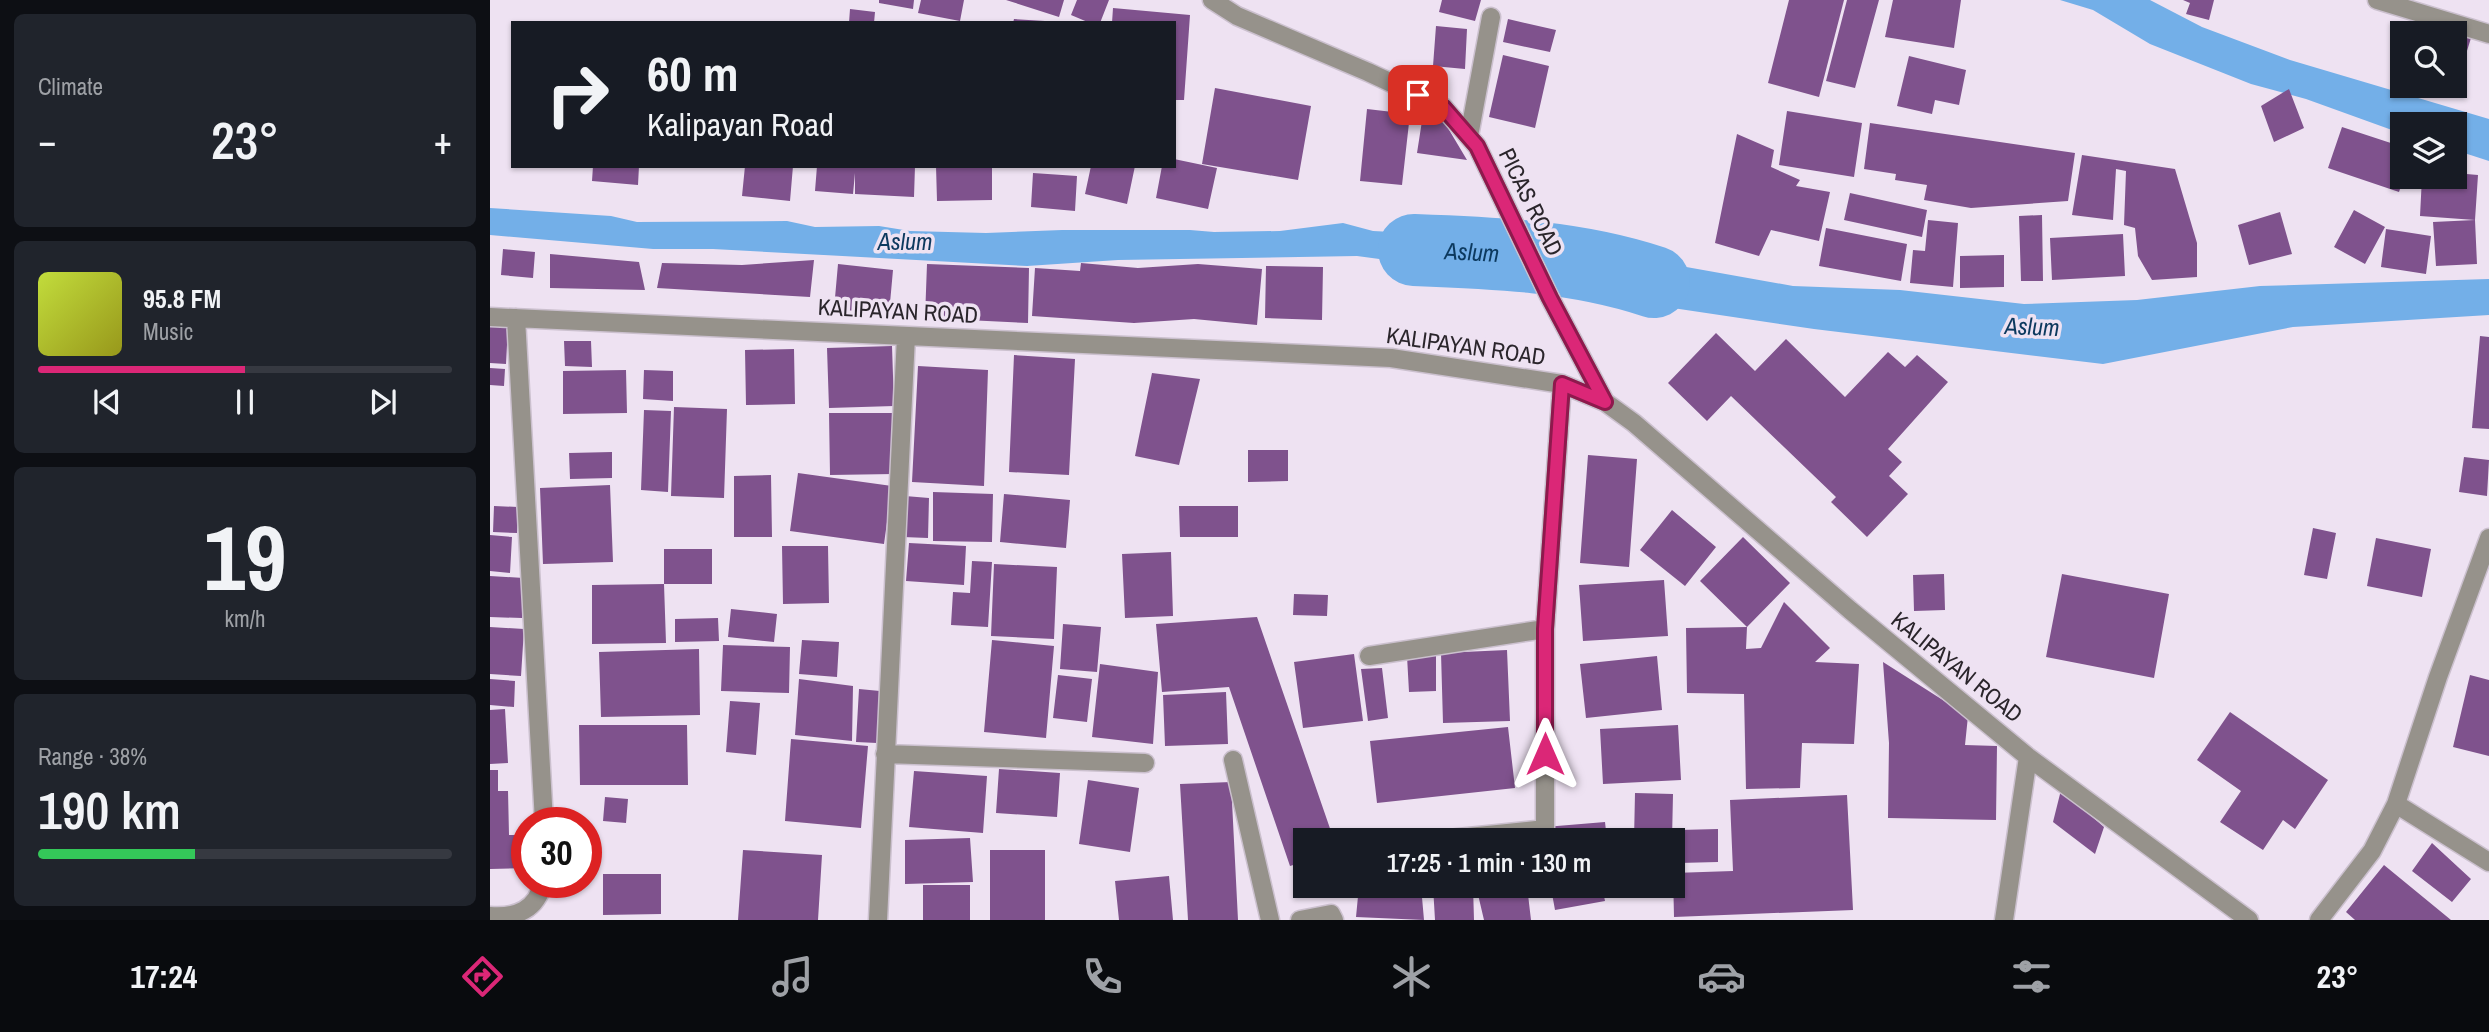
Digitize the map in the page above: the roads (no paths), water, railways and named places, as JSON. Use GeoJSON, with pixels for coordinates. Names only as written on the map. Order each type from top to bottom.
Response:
{"type":"FeatureCollection","features":[{"type":"Feature","properties":{"kind":"street","name":"PICAS ROAD"},"geometry":{"type":"LineString","coordinates":[[1212,0],[1237,16],[1443,107],[1477,146],[1550,298],[1605,402]]}},
{"type":"Feature","properties":{"kind":"street"},"geometry":{"type":"LineString","coordinates":[[2377,0],[2489,34]]}},
{"type":"Feature","properties":{"kind":"street"},"geometry":{"type":"LineString","coordinates":[[1469,136],[1491,17]]}},
{"type":"Feature","properties":{"kind":"street","name":"KALIPAYAN ROAD"},"geometry":{"type":"LineString","coordinates":[[490,317],[1391,358],[1562,384],[1605,402],[1634,423],[1850,610],[2028,757],[2249,920]]}},
{"type":"Feature","properties":{"kind":"street"},"geometry":{"type":"LineString","coordinates":[[516,318],[543,807]]}},
{"type":"Feature","properties":{"kind":"street"},"geometry":{"type":"LineString","coordinates":[[878,920],[906,336]]}},
{"type":"Feature","properties":{"kind":"street"},"geometry":{"type":"LineString","coordinates":[[1545,828],[1545,629],[1562,384]]}},
{"type":"Feature","properties":{"kind":"street"},"geometry":{"type":"LineString","coordinates":[[2319,920],[2372,851],[2396,804],[2438,677],[2489,538]]}},
{"type":"Feature","properties":{"kind":"street"},"geometry":{"type":"LineString","coordinates":[[1369,656],[1545,629]]}},
{"type":"Feature","properties":{"kind":"street"},"geometry":{"type":"LineString","coordinates":[[885,754],[1145,763]]}},
{"type":"Feature","properties":{"kind":"street"},"geometry":{"type":"LineString","coordinates":[[2004,920],[2028,757]]}},
{"type":"Feature","properties":{"kind":"street"},"geometry":{"type":"LineString","coordinates":[[1233,760],[1269,920]]}},
{"type":"Feature","properties":{"kind":"street"},"geometry":{"type":"LineString","coordinates":[[2396,804],[2489,862]]}},
{"type":"Feature","properties":{"kind":"street"},"geometry":{"type":"LineString","coordinates":[[490,916],[509,917],[524,912],[535,898]]}},
{"type":"Feature","properties":{"kind":"street"},"geometry":{"type":"LineString","coordinates":[[1300,920],[1331,914],[1334,920]]}},
{"type":"Feature","properties":{"kind":"water"},"geometry":{"type":"Polygon","coordinates":[[[2060,0],[2150,0],[2202,27],[2290,60],[2390,90],[2390,98],[2418,98],[2465,112],[2390,112],[2390,129],[2306,99],[2251,84],[2150,44],[2093,10],[2060,0]]]}},
{"type":"Feature","properties":{"kind":"water"},"geometry":{"type":"Polygon","coordinates":[[[2467,112],[2489,119],[2489,161],[2467,154],[2467,112]]]}},
{"type":"Feature","properties":{"kind":"water"},"geometry":{"type":"Polygon","coordinates":[[[490,208],[611,216],[637,222],[787,221],[815,227],[879,226],[910,231],[986,233],[1062,230],[1280,231],[1343,223],[1373,231],[1507,238],[1520,274],[1357,256],[1118,260],[1027,266],[713,249],[653,249],[490,235],[490,208]]]}},
{"type":"Feature","properties":{"kind":"water"},"geometry":{"type":"Polygon","coordinates":[[[1552,243],[1793,286],[1900,290],[2024,304],[2137,300],[2260,286],[2489,279],[2489,315],[2293,327],[2103,364],[1814,329],[1619,300],[1564,280],[1552,243]]]}},
{"type":"Feature","properties":{"kind":"waterway","name":"Aslum"},"geometry":{"type":"LineString","coordinates":[[1414,250],[1535,257],[1595,266],[1654,282]]}}]}
